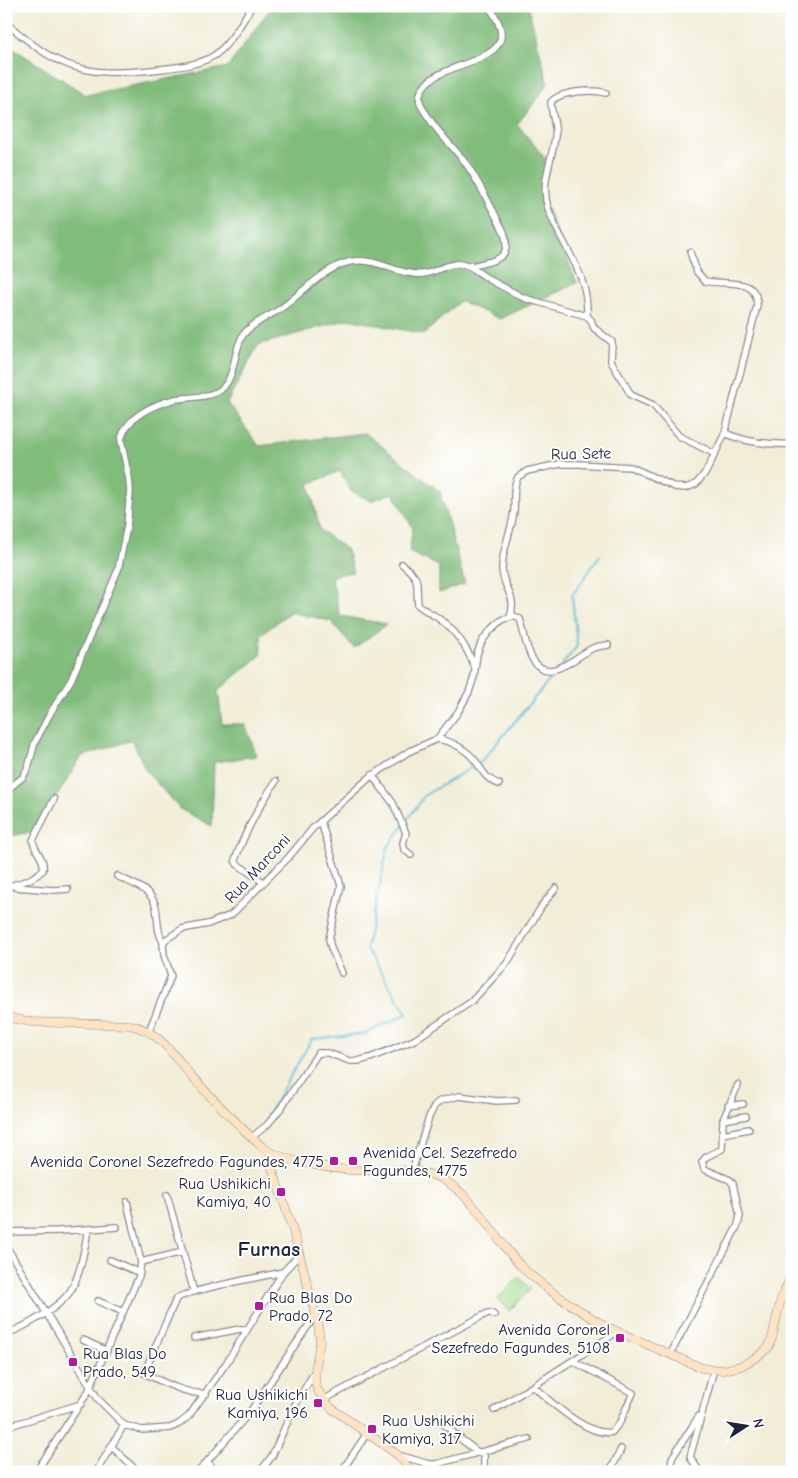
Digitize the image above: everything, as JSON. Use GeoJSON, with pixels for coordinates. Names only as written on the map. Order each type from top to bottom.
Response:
{"type":"FeatureCollection","features":[{"type":"Feature","properties":{"kind":"main road"},"geometry":{"type":"LineString","coordinates":[[6,1017],[32,1022],[130,1025],[149,1031],[252,1137],[275,1174],[300,1254],[316,1314],[320,1341],[314,1382],[331,1408],[368,1432],[398,1455],[412,1472]]}},
{"type":"Feature","properties":{"kind":"main road"},"geometry":{"type":"LineString","coordinates":[[258,1144],[276,1155],[303,1162],[349,1170],[423,1172],[441,1179],[454,1186],[468,1200],[522,1267],[592,1318],[617,1332],[702,1368],[723,1370],[741,1366],[768,1348],[781,1299],[792,1274]]}},
{"type":"Feature","properties":{"kind":"main road"},"geometry":{"type":"LineString","coordinates":[[271,1165],[276,1155]]}},
{"type":"Feature","properties":{"kind":"main road"},"geometry":{"type":"LineString","coordinates":[[275,1174],[276,1155]]}},
{"type":"Feature","properties":{"kind":"street"},"geometry":{"type":"LineString","coordinates":[[6,23],[42,51],[70,66],[100,73],[136,72],[177,67],[202,61],[215,55],[226,44],[252,6]]}},
{"type":"Feature","properties":{"kind":"street"},"geometry":{"type":"LineString","coordinates":[[469,266],[499,260],[506,249],[506,237],[470,169],[435,127],[420,104],[419,99],[424,84],[433,77],[486,56],[495,48],[501,34],[495,16],[488,6]]}},
{"type":"Feature","properties":{"kind":"street"},"geometry":{"type":"LineString","coordinates":[[587,316],[587,303],[577,267],[548,208],[545,180],[556,129],[551,105],[552,100],[562,95],[588,91],[606,93]]}},
{"type":"Feature","properties":{"kind":"street","name":"Rua Sete"},"geometry":{"type":"LineString","coordinates":[[510,617],[513,605],[503,576],[502,563],[514,512],[515,486],[518,476],[527,471],[560,464],[625,466],[640,470],[675,487],[686,488],[691,487],[700,480],[716,454],[725,433],[757,299],[749,288],[743,284],[705,281],[697,272],[690,252]]}},
{"type":"Feature","properties":{"kind":"street"},"geometry":{"type":"LineString","coordinates":[[6,791],[24,777],[35,742],[75,672],[118,570],[127,526],[130,491],[121,440],[122,435],[130,423],[140,414],[161,404],[176,399],[205,396],[217,392],[223,387],[230,375],[240,340],[245,332],[342,264],[355,260],[366,261],[394,270],[420,274],[457,263],[469,266],[497,285],[524,298],[587,316],[594,328],[612,342],[610,361],[631,395],[653,405],[679,436],[716,454]]}},
{"type":"Feature","properties":{"kind":"street"},"geometry":{"type":"LineString","coordinates":[[725,433],[756,443],[792,444]]}},
{"type":"Feature","properties":{"kind":"street"},"geometry":{"type":"LineString","coordinates":[[402,564],[417,579],[418,604],[455,632],[467,650],[474,668]]}},
{"type":"Feature","properties":{"kind":"street"},"geometry":{"type":"LineString","coordinates":[[498,784],[486,776],[476,761],[463,750],[448,742],[437,739],[465,700],[471,686],[477,654],[482,642],[490,631],[502,620],[514,616],[520,619],[531,656],[537,665],[543,668],[559,669],[591,649],[608,645]]}},
{"type":"Feature","properties":{"kind":"street","name":"Rua Marconi"},"geometry":{"type":"LineString","coordinates":[[163,942],[168,936],[182,929],[208,924],[231,915],[288,858],[313,828],[372,775],[408,752],[437,739]]}},
{"type":"Feature","properties":{"kind":"street"},"geometry":{"type":"LineString","coordinates":[[372,775],[393,803],[405,830],[404,848],[411,855]]}},
{"type":"Feature","properties":{"kind":"street"},"geometry":{"type":"LineString","coordinates":[[263,882],[237,864],[235,860],[247,830],[276,781]]}},
{"type":"Feature","properties":{"kind":"street"},"geometry":{"type":"LineString","coordinates":[[8,886],[23,883],[43,870],[42,858],[34,846],[33,840],[54,799]]}},
{"type":"Feature","properties":{"kind":"street"},"geometry":{"type":"LineString","coordinates":[[321,822],[341,886],[329,939],[330,948],[342,972]]}},
{"type":"Feature","properties":{"kind":"street"},"geometry":{"type":"LineString","coordinates":[[117,876],[146,891],[152,896],[157,907],[159,934],[163,942],[164,955],[171,976],[149,1031]]}},
{"type":"Feature","properties":{"kind":"street"},"geometry":{"type":"LineString","coordinates":[[8,886],[68,889]]}},
{"type":"Feature","properties":{"kind":"street"},"geometry":{"type":"LineString","coordinates":[[252,1137],[267,1125],[276,1114],[318,1053],[328,1053],[350,1061],[370,1058],[414,1040],[471,1002],[507,963],[538,911],[556,888]]}},
{"type":"Feature","properties":{"kind":"street"},"geometry":{"type":"LineString","coordinates":[[670,1356],[739,1221],[733,1184],[730,1180],[704,1169],[702,1166],[703,1159],[722,1149],[723,1120],[738,1085]]}},
{"type":"Feature","properties":{"kind":"street"},"geometry":{"type":"LineString","coordinates":[[412,1171],[434,1105],[440,1101],[458,1096],[497,1101],[516,1100]]}},
{"type":"Feature","properties":{"kind":"street"},"geometry":{"type":"LineString","coordinates":[[728,1106],[743,1104]]}},
{"type":"Feature","properties":{"kind":"street"},"geometry":{"type":"LineString","coordinates":[[723,1120],[746,1116]]}},
{"type":"Feature","properties":{"kind":"street"},"geometry":{"type":"LineString","coordinates":[[722,1134],[749,1129]]}},
{"type":"Feature","properties":{"kind":"street"},"geometry":{"type":"LineString","coordinates":[[167,1195],[194,1292]]}},
{"type":"Feature","properties":{"kind":"street"},"geometry":{"type":"LineString","coordinates":[[36,1472],[81,1404],[107,1351],[140,1273],[141,1262],[127,1202]]}},
{"type":"Feature","properties":{"kind":"street"},"geometry":{"type":"LineString","coordinates":[[6,1232],[118,1228]]}},
{"type":"Feature","properties":{"kind":"street"},"geometry":{"type":"LineString","coordinates":[[6,1333],[25,1326],[47,1312],[71,1290],[78,1271],[88,1229]]}},
{"type":"Feature","properties":{"kind":"street"},"geometry":{"type":"LineString","coordinates":[[6,1246],[103,1405],[124,1425],[142,1430],[170,1428],[185,1420],[206,1394],[283,1272],[300,1254]]}},
{"type":"Feature","properties":{"kind":"street"},"geometry":{"type":"LineString","coordinates":[[141,1262],[183,1252]]}},
{"type":"Feature","properties":{"kind":"street"},"geometry":{"type":"LineString","coordinates":[[110,1260],[140,1273]]}},
{"type":"Feature","properties":{"kind":"street"},"geometry":{"type":"LineString","coordinates":[[206,1394],[178,1389],[144,1373],[176,1299],[194,1292],[283,1272]]}},
{"type":"Feature","properties":{"kind":"street"},"geometry":{"type":"LineString","coordinates":[[98,1301],[124,1312]]}},
{"type":"Feature","properties":{"kind":"street"},"geometry":{"type":"LineString","coordinates":[[324,1400],[488,1313],[491,1312],[494,1315]]}},
{"type":"Feature","properties":{"kind":"street"},"geometry":{"type":"LineString","coordinates":[[198,1472],[250,1412],[316,1314]]}},
{"type":"Feature","properties":{"kind":"street"},"geometry":{"type":"LineString","coordinates":[[194,1338],[232,1330],[247,1330]]}},
{"type":"Feature","properties":{"kind":"street"},"geometry":{"type":"LineString","coordinates":[[494,1410],[617,1332]]}},
{"type":"Feature","properties":{"kind":"street"},"geometry":{"type":"LineString","coordinates":[[83,1340],[107,1351]]}},
{"type":"Feature","properties":{"kind":"street"},"geometry":{"type":"LineString","coordinates":[[533,1386],[582,1424],[595,1430],[610,1433],[615,1430],[633,1393],[572,1361]]}},
{"type":"Feature","properties":{"kind":"street"},"geometry":{"type":"LineString","coordinates":[[700,1472],[690,1457],[714,1369]]}},
{"type":"Feature","properties":{"kind":"street"},"geometry":{"type":"LineString","coordinates":[[260,1472],[272,1456],[296,1405],[315,1372]]}},
{"type":"Feature","properties":{"kind":"street"},"geometry":{"type":"LineString","coordinates":[[6,1427],[81,1404]]}},
{"type":"Feature","properties":{"kind":"street"},"geometry":{"type":"LineString","coordinates":[[675,1472],[670,1467],[672,1458],[703,1410]]}},
{"type":"Feature","properties":{"kind":"street"},"geometry":{"type":"LineString","coordinates":[[436,1417],[457,1436],[482,1452]]}},
{"type":"Feature","properties":{"kind":"street"},"geometry":{"type":"LineString","coordinates":[[96,1472],[124,1425]]}},
{"type":"Feature","properties":{"kind":"street"},"geometry":{"type":"LineString","coordinates":[[341,1472],[368,1432]]}},
{"type":"Feature","properties":{"kind":"street"},"geometry":{"type":"LineString","coordinates":[[398,1455],[429,1464],[436,1464],[529,1439]]}},
{"type":"Feature","properties":{"kind":"street"},"geometry":{"type":"LineString","coordinates":[[111,1446],[138,1472]]}},
{"type":"Feature","properties":{"kind":"street"},"geometry":{"type":"LineString","coordinates":[[610,1472],[621,1449]]}},
{"type":"Feature","properties":{"kind":"street"},"geometry":{"type":"LineString","coordinates":[[482,1452],[484,1472]]}},
{"type":"Feature","properties":{"kind":"street"},"geometry":{"type":"LineString","coordinates":[[208,1462],[216,1472]]}},
{"type":"Feature","properties":{"kind":"green space"},"geometry":{"type":"Polygon","coordinates":[[[272,6],[528,6],[548,83],[517,124],[548,162],[541,193],[577,283],[500,319],[460,301],[424,334],[348,319],[258,345],[227,403],[259,446],[365,433],[440,492],[465,584],[439,593],[439,566],[409,552],[413,528],[393,493],[371,501],[351,491],[340,471],[309,484],[320,530],[347,550],[353,572],[331,576],[340,616],[387,624],[354,648],[331,621],[290,612],[261,635],[261,655],[218,691],[222,724],[245,724],[257,756],[214,762],[212,826],[180,809],[146,771],[132,740],[81,757],[36,831],[6,837],[6,44],[86,95],[228,67],[272,6]]]}},
{"type":"Feature","properties":{"kind":"green space"},"geometry":{"type":"Polygon","coordinates":[[[519,1277],[531,1289],[509,1311],[497,1299],[519,1277]]]}},
{"type":"Feature","properties":{"kind":"waterway"},"geometry":{"type":"LineString","coordinates":[[563,664],[577,646],[572,596],[600,555]]}},
{"type":"Feature","properties":{"kind":"waterway"},"geometry":{"type":"LineString","coordinates":[[269,1113],[312,1039],[364,1034],[407,1014],[366,948],[388,847],[425,795],[481,762],[557,671]]}},
{"type":"Feature","properties":{"kind":"place","name":"Avenida Coronel Sezefredo Fagundes, 4775"},"geometry":{"type":"Point","coordinates":[334,1161]}},
{"type":"Feature","properties":{"kind":"place","name":"Avenida Cel. Sezefredo Fagundes, 4775"},"geometry":{"type":"Point","coordinates":[353,1161]}},
{"type":"Feature","properties":{"kind":"place","name":"Rua Ushikichi Kamiya, 40"},"geometry":{"type":"Point","coordinates":[281,1192]}},
{"type":"Feature","properties":{"kind":"place","name":"Rua Blas Do Prado, 72"},"geometry":{"type":"Point","coordinates":[259,1306]}},
{"type":"Feature","properties":{"kind":"place","name":"Avenida Coronel Sezefredo Fagundes, 5108"},"geometry":{"type":"Point","coordinates":[620,1338]}},
{"type":"Feature","properties":{"kind":"place","name":"Rua Blas Do Prado, 549"},"geometry":{"type":"Point","coordinates":[73,1362]}},
{"type":"Feature","properties":{"kind":"place","name":"Rua Ushikichi Kamiya, 196"},"geometry":{"type":"Point","coordinates":[318,1403]}},
{"type":"Feature","properties":{"kind":"place","name":"Rua Ushikichi Kamiya, 317"},"geometry":{"type":"Point","coordinates":[372,1429]}},
{"type":"Feature","properties":{"kind":"district","name":"Furnas"},"geometry":{"type":"Point","coordinates":[269,1249]}}]}
